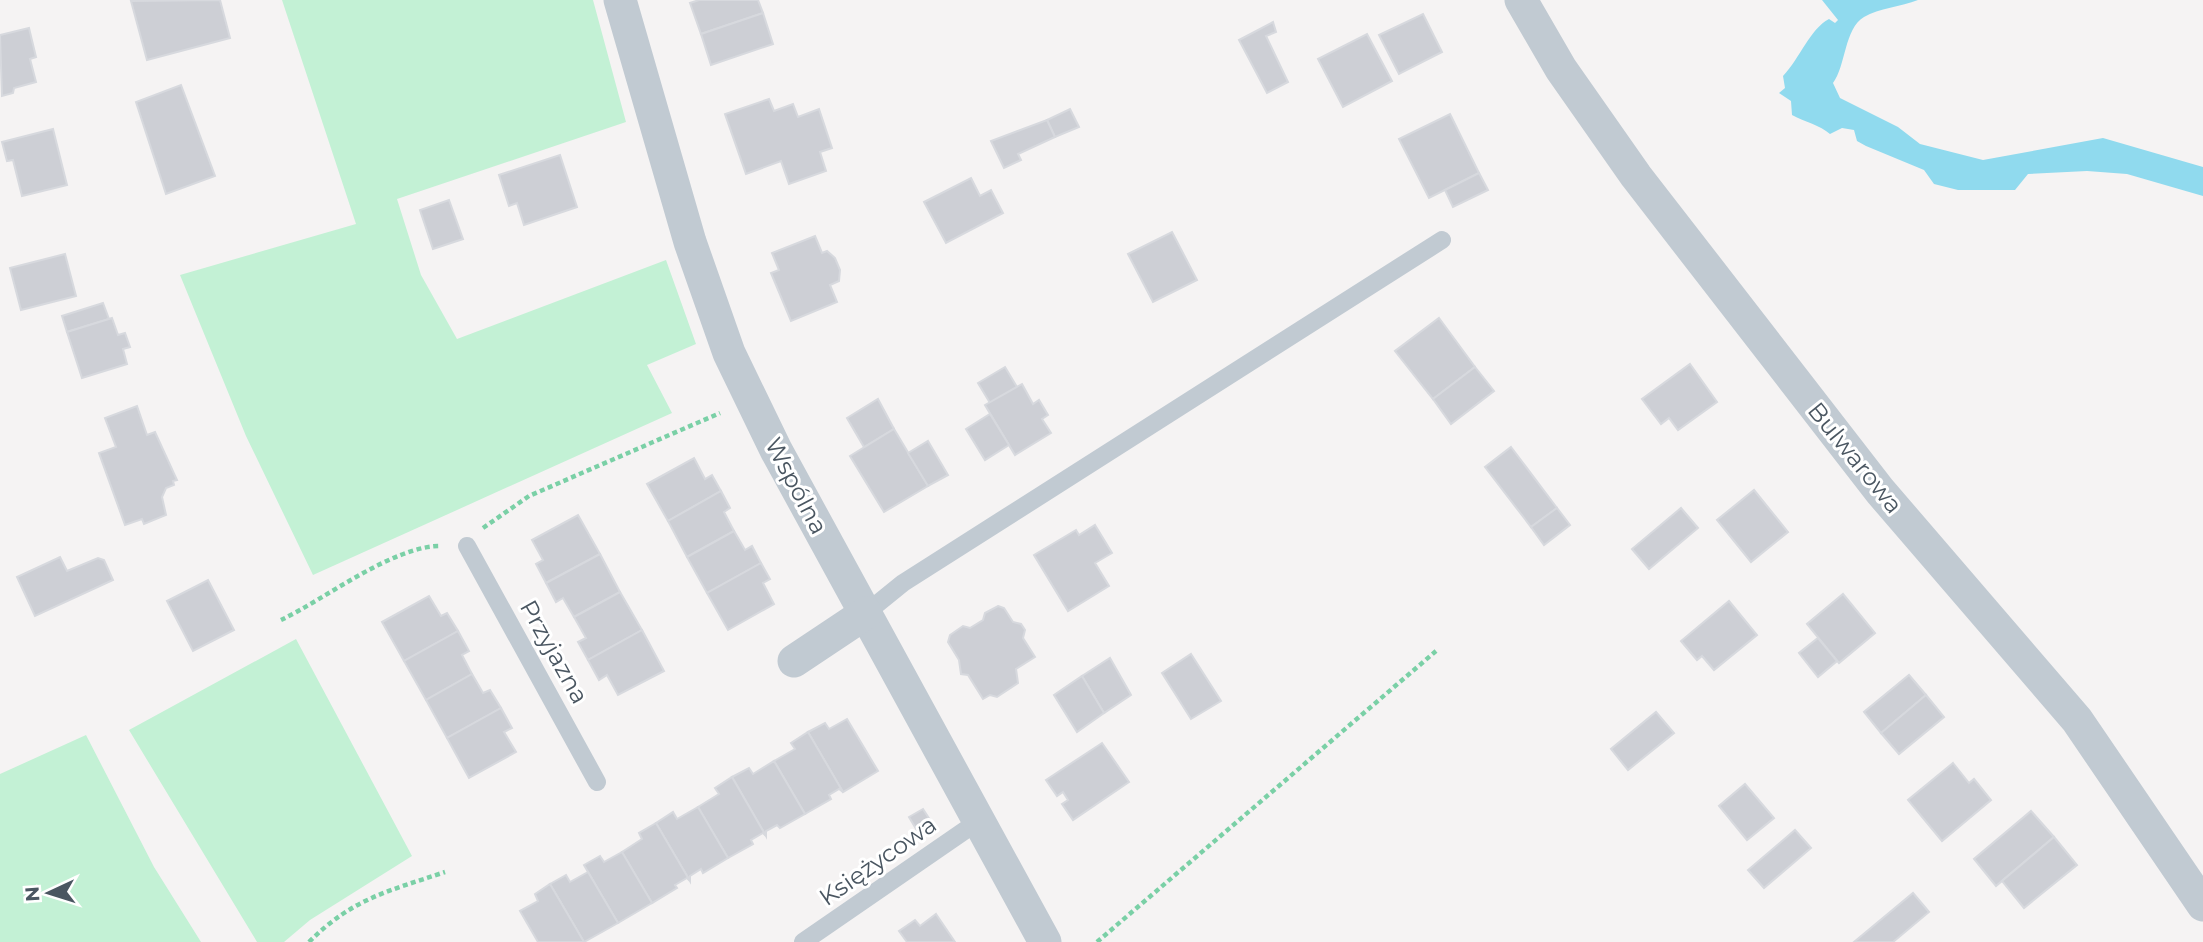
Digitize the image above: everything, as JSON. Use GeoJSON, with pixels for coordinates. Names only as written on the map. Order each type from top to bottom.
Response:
{"type":"FeatureCollection","features":[{"type":"Feature","properties":{"kind":"street","name":"Wspólna"},"geometry":{"type":"LineString","coordinates":[[620,0],[690,242],[729,353],[750,397],[1045,942]]}},
{"type":"Feature","properties":{"kind":"street","name":"Bulwarowa"},"geometry":{"type":"LineString","coordinates":[[1521,0],[1561,69],[1636,176],[1880,491],[2077,720],[2203,905]]}},
{"type":"Feature","properties":{"kind":"street"},"geometry":{"type":"LineString","coordinates":[[794,661],[866,613]]}},
{"type":"Feature","properties":{"kind":"lane"},"geometry":{"type":"LineString","coordinates":[[866,613],[903,583],[1442,240]]}},
{"type":"Feature","properties":{"kind":"lane","name":"Przyjazna"},"geometry":{"type":"LineString","coordinates":[[467,546],[597,782]]}},
{"type":"Feature","properties":{"kind":"lane","name":"Księżycowa"},"geometry":{"type":"LineString","coordinates":[[803,942],[980,820]]}},
{"type":"Feature","properties":{"kind":"path"},"geometry":{"type":"LineString","coordinates":[[281,620],[373,568],[429,546],[467,546],[494,517],[529,496],[716,415],[750,397]]}},
{"type":"Feature","properties":{"kind":"path"},"geometry":{"type":"LineString","coordinates":[[1097,942],[1436,651]]}},
{"type":"Feature","properties":{"kind":"path"},"geometry":{"type":"LineString","coordinates":[[309,942],[325,926],[365,898],[446,872]]}},
{"type":"Feature","properties":{"kind":"green space"},"geometry":{"type":"Polygon","coordinates":[[[282,0],[593,0],[626,122],[397,199],[421,275],[457,339],[666,260],[696,344],[647,365],[672,413],[313,575],[246,436],[180,275],[356,224],[282,0]]]}},
{"type":"Feature","properties":{"kind":"green space"},"geometry":{"type":"Polygon","coordinates":[[[296,639],[412,856],[310,920],[284,942],[257,942],[129,730],[296,639]]]}},
{"type":"Feature","properties":{"kind":"green space"},"geometry":{"type":"Polygon","coordinates":[[[86,735],[154,867],[201,942],[0,942],[0,774],[86,735]]]}},
{"type":"Feature","properties":{"kind":"water"},"geometry":{"type":"Polygon","coordinates":[[[1822,0],[1918,0],[1876,12],[1857,23],[1833,83],[1840,98],[1898,127],[1920,144],[1983,160],[2103,138],[2203,167],[2203,196],[2127,174],[2087,171],[2028,174],[2015,190],[1958,190],[1934,184],[1924,170],[1857,141],[1854,130],[1842,128],[1830,134],[1792,115],[1791,101],[1779,93],[1785,88],[1783,76],[1816,30],[1829,19],[1835,23],[1838,20],[1822,0]]]}},
{"type":"Feature","properties":{"kind":"building"},"geometry":{"type":"Polygon","coordinates":[[[220,0],[230,38],[147,60],[131,1],[220,0]]]}},
{"type":"Feature","properties":{"kind":"building"},"geometry":{"type":"Polygon","coordinates":[[[699,0],[758,0],[763,13],[701,34],[690,3],[699,0]]]}},
{"type":"Feature","properties":{"kind":"building"},"geometry":{"type":"Polygon","coordinates":[[[763,13],[773,44],[711,65],[701,34],[763,13]]]}},
{"type":"Feature","properties":{"kind":"building"},"geometry":{"type":"Polygon","coordinates":[[[1423,14],[1442,52],[1399,74],[1379,35],[1423,14]]]}},
{"type":"Feature","properties":{"kind":"building"},"geometry":{"type":"Polygon","coordinates":[[[1273,22],[1276,32],[1266,36],[1288,82],[1267,93],[1239,40],[1273,22]]]}},
{"type":"Feature","properties":{"kind":"building"},"geometry":{"type":"Polygon","coordinates":[[[29,28],[36,57],[30,59],[36,82],[14,88],[13,93],[2,96],[0,35],[29,28]]]}},
{"type":"Feature","properties":{"kind":"building"},"geometry":{"type":"Polygon","coordinates":[[[1367,34],[1392,81],[1343,107],[1318,59],[1367,34]]]}},
{"type":"Feature","properties":{"kind":"building"},"geometry":{"type":"Polygon","coordinates":[[[181,85],[215,176],[166,194],[136,102],[181,85]]]}},
{"type":"Feature","properties":{"kind":"building"},"geometry":{"type":"Polygon","coordinates":[[[769,99],[774,111],[793,104],[798,117],[819,109],[832,148],[820,152],[826,171],[789,184],[781,161],[746,174],[725,114],[769,99]]]}},
{"type":"Feature","properties":{"kind":"building"},"geometry":{"type":"Polygon","coordinates":[[[1070,109],[1079,127],[1055,137],[1047,120],[1070,109]]]}},
{"type":"Feature","properties":{"kind":"building"},"geometry":{"type":"Polygon","coordinates":[[[1450,114],[1479,173],[1429,198],[1399,139],[1450,114]]]}},
{"type":"Feature","properties":{"kind":"building"},"geometry":{"type":"Polygon","coordinates":[[[1047,120],[1055,137],[1018,154],[1021,160],[1004,168],[991,141],[1047,120]]]}},
{"type":"Feature","properties":{"kind":"building"},"geometry":{"type":"Polygon","coordinates":[[[53,129],[67,185],[22,196],[13,160],[7,161],[2,142],[53,129]]]}},
{"type":"Feature","properties":{"kind":"building"},"geometry":{"type":"Polygon","coordinates":[[[560,155],[577,207],[524,225],[517,203],[509,206],[499,175],[560,155]]]}},
{"type":"Feature","properties":{"kind":"building"},"geometry":{"type":"Polygon","coordinates":[[[1479,173],[1488,190],[1453,207],[1445,190],[1479,173]]]}},
{"type":"Feature","properties":{"kind":"building"},"geometry":{"type":"Polygon","coordinates":[[[971,178],[980,196],[991,190],[1003,213],[946,243],[924,202],[971,178]]]}},
{"type":"Feature","properties":{"kind":"building"},"geometry":{"type":"Polygon","coordinates":[[[449,200],[463,239],[433,249],[420,210],[449,200]]]}},
{"type":"Feature","properties":{"kind":"building"},"geometry":{"type":"Polygon","coordinates":[[[1172,232],[1197,280],[1153,302],[1128,254],[1172,232]]]}},
{"type":"Feature","properties":{"kind":"building"},"geometry":{"type":"Polygon","coordinates":[[[815,236],[822,253],[827,251],[835,258],[840,270],[839,281],[830,285],[837,302],[791,321],[771,273],[779,270],[772,253],[815,236]]]}},
{"type":"Feature","properties":{"kind":"building"},"geometry":{"type":"Polygon","coordinates":[[[65,254],[76,296],[21,310],[10,268],[65,254]]]}},
{"type":"Feature","properties":{"kind":"building"},"geometry":{"type":"Polygon","coordinates":[[[103,303],[109,319],[67,332],[62,316],[103,303]]]}},
{"type":"Feature","properties":{"kind":"building"},"geometry":{"type":"Polygon","coordinates":[[[112,318],[118,335],[125,333],[130,347],[123,349],[127,364],[82,378],[67,332],[112,318]]]}},
{"type":"Feature","properties":{"kind":"building"},"geometry":{"type":"Polygon","coordinates":[[[1439,318],[1475,367],[1433,399],[1395,351],[1439,318]]]}},
{"type":"Feature","properties":{"kind":"building"},"geometry":{"type":"Polygon","coordinates":[[[1690,364],[1717,402],[1678,430],[1669,418],[1661,424],[1642,399],[1690,364]]]}},
{"type":"Feature","properties":{"kind":"building"},"geometry":{"type":"Polygon","coordinates":[[[1005,367],[1017,387],[990,403],[978,383],[1005,367]]]}},
{"type":"Feature","properties":{"kind":"building"},"geometry":{"type":"Polygon","coordinates":[[[1475,367],[1494,391],[1451,424],[1433,399],[1475,367]]]}},
{"type":"Feature","properties":{"kind":"building"},"geometry":{"type":"Polygon","coordinates":[[[1022,384],[1033,404],[1039,400],[1048,415],[1042,419],[1051,433],[1015,455],[985,405],[1022,384]]]}},
{"type":"Feature","properties":{"kind":"building"},"geometry":{"type":"Polygon","coordinates":[[[878,399],[894,429],[864,447],[847,418],[878,399]]]}},
{"type":"Feature","properties":{"kind":"building"},"geometry":{"type":"Polygon","coordinates":[[[137,406],[147,435],[155,432],[177,480],[173,481],[174,485],[166,488],[162,497],[166,515],[144,524],[142,519],[125,525],[99,453],[116,447],[105,418],[137,406]]]}},
{"type":"Feature","properties":{"kind":"building"},"geometry":{"type":"Polygon","coordinates":[[[990,414],[1009,445],[985,460],[966,429],[990,414]]]}},
{"type":"Feature","properties":{"kind":"building"},"geometry":{"type":"Polygon","coordinates":[[[894,429],[928,486],[884,512],[850,456],[894,429]]]}},
{"type":"Feature","properties":{"kind":"building"},"geometry":{"type":"Polygon","coordinates":[[[928,441],[948,475],[928,486],[908,453],[928,441]]]}},
{"type":"Feature","properties":{"kind":"building"},"geometry":{"type":"Polygon","coordinates":[[[1511,447],[1557,508],[1531,527],[1485,467],[1511,447]]]}},
{"type":"Feature","properties":{"kind":"building"},"geometry":{"type":"Polygon","coordinates":[[[694,458],[705,479],[712,475],[721,491],[668,521],[647,484],[694,458]]]}},
{"type":"Feature","properties":{"kind":"building"},"geometry":{"type":"Polygon","coordinates":[[[1754,490],[1788,532],[1751,562],[1717,520],[1754,490]]]}},
{"type":"Feature","properties":{"kind":"building"},"geometry":{"type":"Polygon","coordinates":[[[721,491],[730,508],[724,512],[734,531],[687,557],[668,521],[721,491]]]}},
{"type":"Feature","properties":{"kind":"building"},"geometry":{"type":"Polygon","coordinates":[[[1557,508],[1570,525],[1544,545],[1531,527],[1557,508]]]}},
{"type":"Feature","properties":{"kind":"building"},"geometry":{"type":"Polygon","coordinates":[[[1681,508],[1698,528],[1649,569],[1632,549],[1681,508]]]}},
{"type":"Feature","properties":{"kind":"building"},"geometry":{"type":"Polygon","coordinates":[[[578,515],[600,554],[546,583],[536,564],[543,560],[532,540],[578,515]]]}},
{"type":"Feature","properties":{"kind":"building"},"geometry":{"type":"Polygon","coordinates":[[[1095,525],[1112,553],[1095,563],[1109,586],[1068,611],[1034,555],[1076,530],[1079,535],[1095,525]]]}},
{"type":"Feature","properties":{"kind":"building"},"geometry":{"type":"Polygon","coordinates":[[[734,531],[745,550],[752,546],[761,563],[707,593],[687,557],[734,531]]]}},
{"type":"Feature","properties":{"kind":"building"},"geometry":{"type":"Polygon","coordinates":[[[600,554],[620,592],[574,617],[563,598],[556,602],[546,583],[600,554]]]}},
{"type":"Feature","properties":{"kind":"building"},"geometry":{"type":"Polygon","coordinates":[[[60,557],[67,571],[98,558],[104,560],[113,580],[35,616],[17,577],[60,557]]]}},
{"type":"Feature","properties":{"kind":"building"},"geometry":{"type":"Polygon","coordinates":[[[761,563],[770,579],[763,583],[774,604],[728,630],[707,593],[761,563]]]}},
{"type":"Feature","properties":{"kind":"building"},"geometry":{"type":"Polygon","coordinates":[[[208,580],[234,630],[193,651],[167,601],[208,580]]]}},
{"type":"Feature","properties":{"kind":"building"},"geometry":{"type":"Polygon","coordinates":[[[620,592],[642,630],[588,660],[578,642],[586,638],[574,617],[620,592]]]}},
{"type":"Feature","properties":{"kind":"building"},"geometry":{"type":"Polygon","coordinates":[[[1843,594],[1875,633],[1839,663],[1807,624],[1843,594]]]}},
{"type":"Feature","properties":{"kind":"building"},"geometry":{"type":"Polygon","coordinates":[[[429,596],[441,616],[447,613],[458,631],[404,661],[382,622],[429,596]]]}},
{"type":"Feature","properties":{"kind":"building"},"geometry":{"type":"Polygon","coordinates":[[[1729,601],[1757,635],[1714,670],[1702,656],[1697,660],[1681,641],[1729,601]]]}},
{"type":"Feature","properties":{"kind":"building"},"geometry":{"type":"Polygon","coordinates":[[[998,606],[1004,608],[1013,622],[1021,624],[1025,630],[1023,638],[1035,657],[1016,669],[1018,683],[997,697],[990,695],[983,699],[968,675],[961,674],[959,660],[948,642],[950,635],[963,626],[970,628],[983,620],[985,613],[998,606]]]}},
{"type":"Feature","properties":{"kind":"building"},"geometry":{"type":"Polygon","coordinates":[[[642,630],[664,671],[618,695],[607,675],[599,680],[588,660],[642,630]]]}},
{"type":"Feature","properties":{"kind":"building"},"geometry":{"type":"Polygon","coordinates":[[[458,631],[469,651],[462,655],[472,674],[426,700],[404,661],[458,631]]]}},
{"type":"Feature","properties":{"kind":"building"},"geometry":{"type":"Polygon","coordinates":[[[1818,638],[1837,661],[1818,677],[1799,653],[1818,638]]]}},
{"type":"Feature","properties":{"kind":"building"},"geometry":{"type":"Polygon","coordinates":[[[1191,654],[1221,701],[1191,719],[1162,673],[1191,654]]]}},
{"type":"Feature","properties":{"kind":"building"},"geometry":{"type":"Polygon","coordinates":[[[1110,658],[1131,695],[1104,713],[1082,676],[1110,658]]]}},
{"type":"Feature","properties":{"kind":"building"},"geometry":{"type":"Polygon","coordinates":[[[472,674],[483,693],[490,690],[501,708],[447,738],[426,700],[472,674]]]}},
{"type":"Feature","properties":{"kind":"building"},"geometry":{"type":"Polygon","coordinates":[[[1909,675],[1926,695],[1881,733],[1864,712],[1909,675]]]}},
{"type":"Feature","properties":{"kind":"building"},"geometry":{"type":"Polygon","coordinates":[[[1082,676],[1104,713],[1077,732],[1054,695],[1082,676]]]}},
{"type":"Feature","properties":{"kind":"building"},"geometry":{"type":"Polygon","coordinates":[[[1926,695],[1944,717],[1899,754],[1881,733],[1926,695]]]}},
{"type":"Feature","properties":{"kind":"building"},"geometry":{"type":"Polygon","coordinates":[[[501,708],[512,728],[504,732],[516,752],[469,778],[447,738],[501,708]]]}},
{"type":"Feature","properties":{"kind":"building"},"geometry":{"type":"Polygon","coordinates":[[[1656,712],[1674,733],[1628,770],[1611,749],[1656,712]]]}},
{"type":"Feature","properties":{"kind":"building"},"geometry":{"type":"Polygon","coordinates":[[[847,719],[878,771],[843,792],[808,732],[825,723],[829,729],[847,719]]]}},
{"type":"Feature","properties":{"kind":"building"},"geometry":{"type":"Polygon","coordinates":[[[808,732],[843,792],[839,789],[829,795],[831,799],[805,814],[774,761],[795,749],[791,743],[808,732]]]}},
{"type":"Feature","properties":{"kind":"building"},"geometry":{"type":"Polygon","coordinates":[[[1102,743],[1129,782],[1073,820],[1062,804],[1068,800],[1063,792],[1057,796],[1046,780],[1102,743]]]}},
{"type":"Feature","properties":{"kind":"building"},"geometry":{"type":"Polygon","coordinates":[[[774,761],[805,814],[780,828],[777,825],[766,831],[766,836],[732,777],[749,768],[753,774],[774,761]]]}},
{"type":"Feature","properties":{"kind":"building"},"geometry":{"type":"Polygon","coordinates":[[[1953,763],[1969,783],[1974,779],[1991,800],[1942,841],[1908,800],[1953,763]]]}},
{"type":"Feature","properties":{"kind":"building"},"geometry":{"type":"Polygon","coordinates":[[[732,777],[766,836],[763,833],[751,840],[753,844],[728,858],[698,807],[719,794],[715,788],[732,777]]]}},
{"type":"Feature","properties":{"kind":"building"},"geometry":{"type":"Polygon","coordinates":[[[1745,784],[1774,818],[1747,840],[1719,806],[1745,784]]]}},
{"type":"Feature","properties":{"kind":"building"},"geometry":{"type":"Polygon","coordinates":[[[698,807],[728,858],[703,873],[701,869],[690,876],[690,881],[656,823],[673,812],[677,819],[698,807]]]}},
{"type":"Feature","properties":{"kind":"building"},"geometry":{"type":"Polygon","coordinates":[[[923,809],[932,823],[918,832],[909,817],[923,809]]]}},
{"type":"Feature","properties":{"kind":"building"},"geometry":{"type":"Polygon","coordinates":[[[2031,811],[2054,837],[1996,886],[1974,859],[2031,811]]]}},
{"type":"Feature","properties":{"kind":"building"},"geometry":{"type":"Polygon","coordinates":[[[656,823],[690,881],[687,878],[675,885],[677,888],[652,903],[622,852],[642,839],[639,833],[656,823]]]}},
{"type":"Feature","properties":{"kind":"building"},"geometry":{"type":"Polygon","coordinates":[[[1795,830],[1811,848],[1764,888],[1748,870],[1795,830]]]}},
{"type":"Feature","properties":{"kind":"building"},"geometry":{"type":"Polygon","coordinates":[[[2054,837],[2077,865],[2024,908],[2002,881],[2054,837]]]}},
{"type":"Feature","properties":{"kind":"building"},"geometry":{"type":"Polygon","coordinates":[[[622,852],[652,903],[618,923],[584,865],[600,856],[604,862],[622,852]]]}},
{"type":"Feature","properties":{"kind":"building"},"geometry":{"type":"Polygon","coordinates":[[[588,872],[618,923],[584,942],[550,884],[566,875],[570,882],[588,872]]]}},
{"type":"Feature","properties":{"kind":"building"},"geometry":{"type":"Polygon","coordinates":[[[550,884],[584,942],[538,942],[520,911],[538,901],[535,894],[550,884]]]}},
{"type":"Feature","properties":{"kind":"building"},"geometry":{"type":"Polygon","coordinates":[[[1913,893],[1929,912],[1893,942],[1854,942],[1913,893]]]}},
{"type":"Feature","properties":{"kind":"building"},"geometry":{"type":"Polygon","coordinates":[[[936,914],[955,942],[907,942],[899,931],[915,920],[920,926],[936,914]]]}}]}
